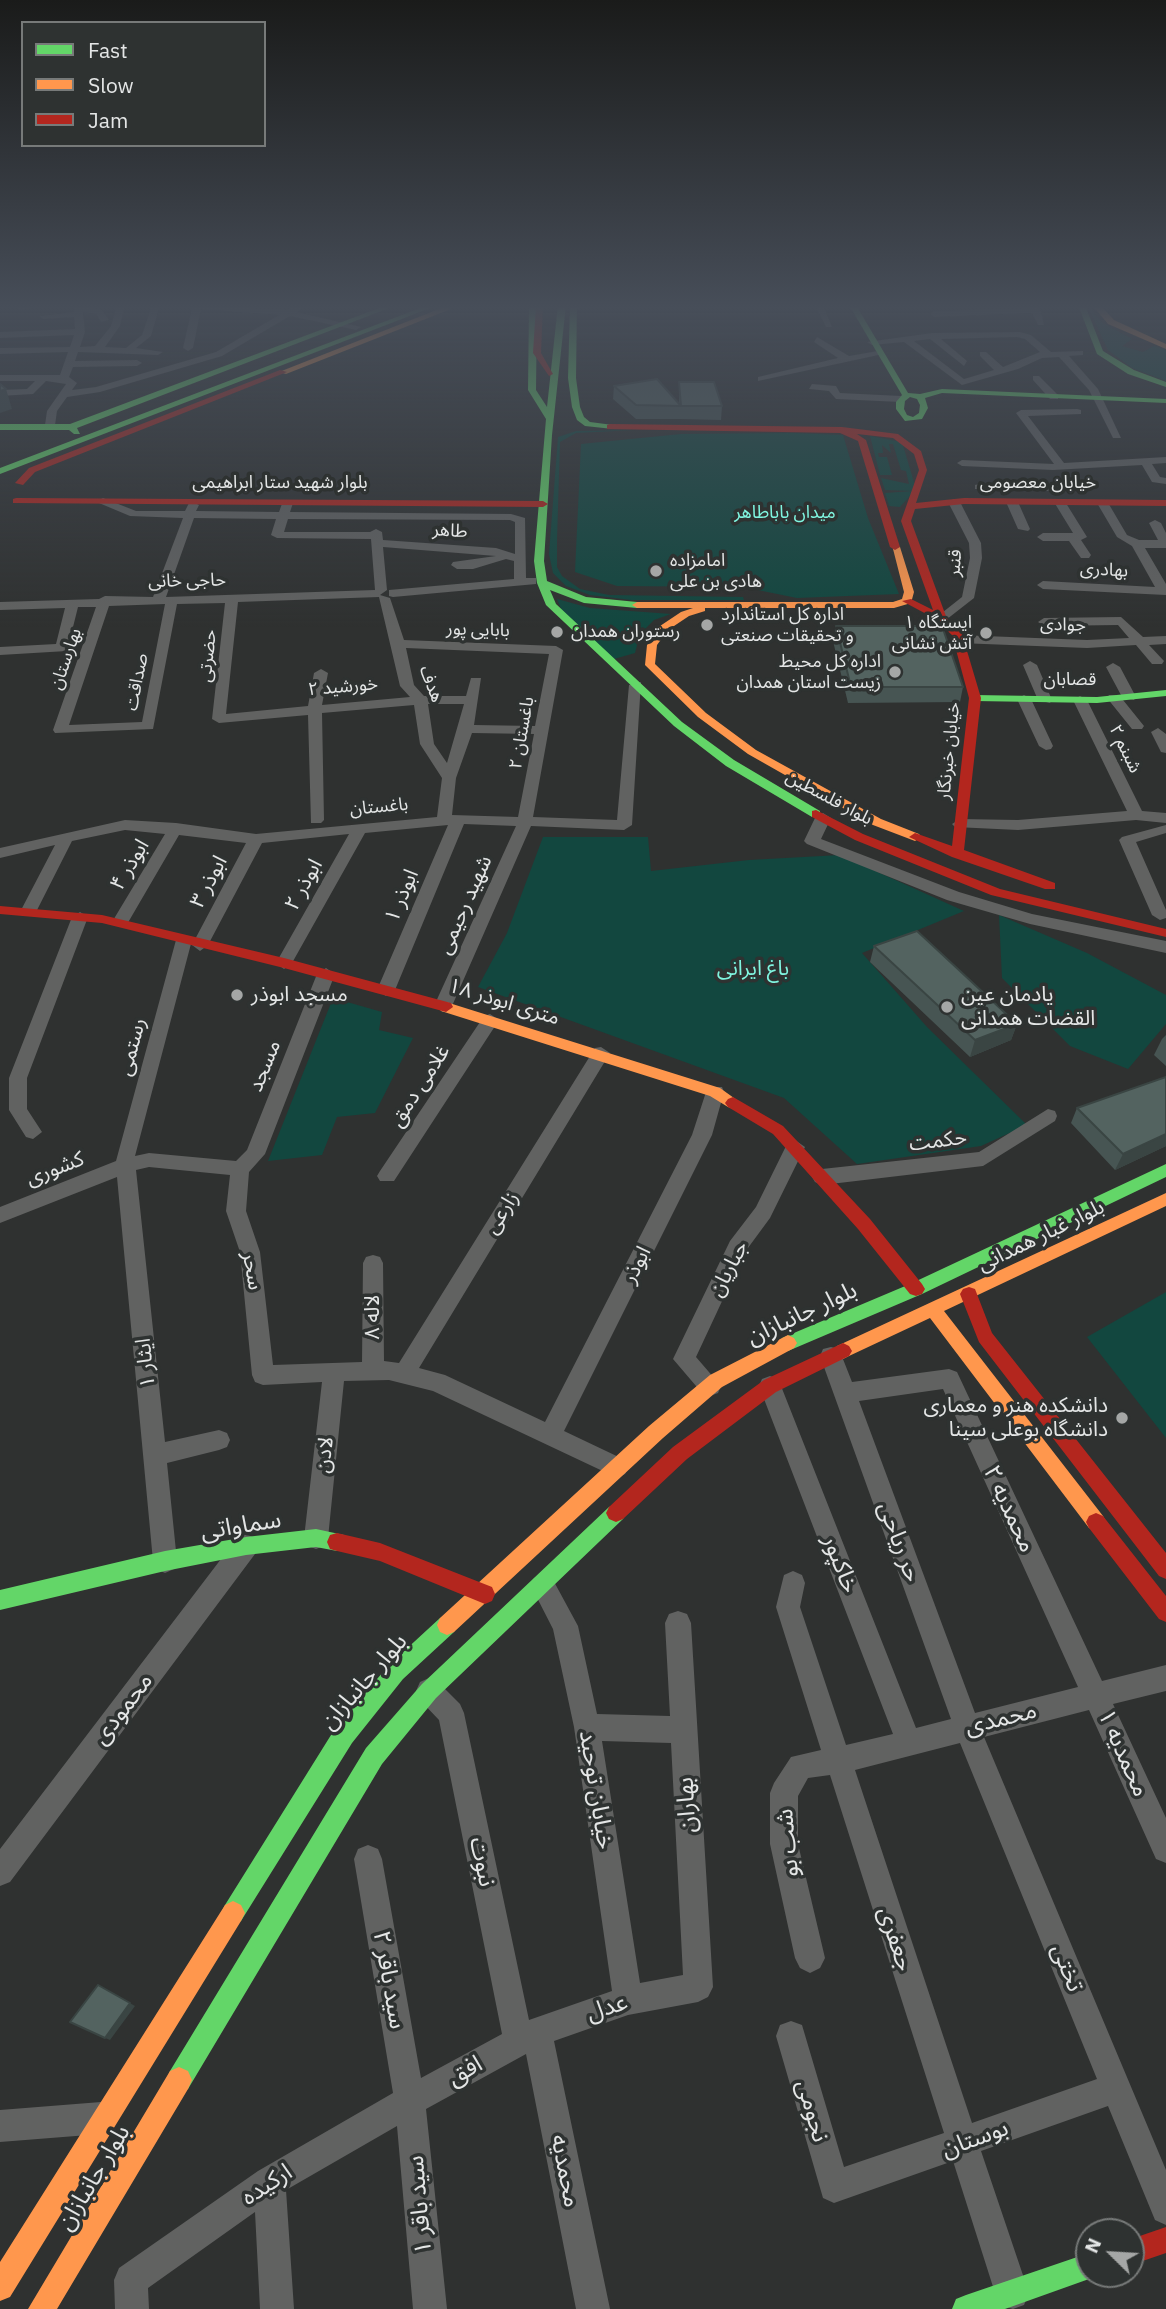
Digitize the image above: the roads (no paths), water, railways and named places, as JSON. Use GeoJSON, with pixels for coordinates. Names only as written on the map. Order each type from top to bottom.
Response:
{"type":"FeatureCollection","features":[{"type":"Feature","properties":{"kind":"main road"},"geometry":{"type":"LineString","coordinates":[[0,462],[115,413]]}},
{"type":"Feature","properties":{"kind":"main road"},"geometry":{"type":"LineString","coordinates":[[0,483],[16,494],[32,470],[160,413]]}},
{"type":"Feature","properties":{"kind":"main road"},"geometry":{"type":"LineString","coordinates":[[0,471],[165,413]]}},
{"type":"Feature","properties":{"kind":"main road"},"geometry":{"type":"LineString","coordinates":[[542,413],[549,427]]}},
{"type":"Feature","properties":{"kind":"main road"},"geometry":{"type":"LineString","coordinates":[[551,413],[541,582],[568,595],[607,603],[894,605],[919,597],[929,588]]}},
{"type":"Feature","properties":{"kind":"main road"},"geometry":{"type":"LineString","coordinates":[[579,413],[580,418],[597,427],[869,431],[904,439],[918,453]]}},
{"type":"Feature","properties":{"kind":"main road"},"geometry":{"type":"LineString","coordinates":[[869,431],[894,427],[904,413]]}},
{"type":"Feature","properties":{"kind":"main road"},"geometry":{"type":"LineString","coordinates":[[911,413],[923,470],[935,489],[959,501]]}},
{"type":"Feature","properties":{"kind":"main road"},"geometry":{"type":"LineString","coordinates":[[0,427],[50,425],[74,429]]}},
{"type":"Feature","properties":{"kind":"main road"},"geometry":{"type":"LineString","coordinates":[[842,430],[862,440],[909,592],[907,601]]}},
{"type":"Feature","properties":{"kind":"main road"},"geometry":{"type":"LineString","coordinates":[[909,507],[923,470]]}},
{"type":"Feature","properties":{"kind":"main road","name":"بلوار شهید ستار ابراهیمی"},"geometry":{"type":"LineString","coordinates":[[16,494],[192,508],[285,509],[379,509],[511,499]]}},
{"type":"Feature","properties":{"kind":"main road","name":"بلوار شهید ستار ابراهیمی"},"geometry":{"type":"LineString","coordinates":[[16,494],[544,499]]}},
{"type":"Feature","properties":{"kind":"main road","name":"خیابان معصومی"},"geometry":{"type":"LineString","coordinates":[[909,507],[959,501],[1012,502],[1053,494],[1103,503],[1166,503]]}},
{"type":"Feature","properties":{"kind":"main road","name":"خیابان خبرنگار"},"geometry":{"type":"LineString","coordinates":[[909,507],[906,521],[929,588],[942,619],[959,639],[975,698],[957,854]]}},
{"type":"Feature","properties":{"kind":"main road","name":"بلوار فلسطین"},"geometry":{"type":"LineString","coordinates":[[541,582],[551,605],[678,724],[730,763],[823,818],[859,837],[996,892],[1166,933]]}},
{"type":"Feature","properties":{"kind":"main road","name":"خیابان خبرنگار"},"geometry":{"type":"LineString","coordinates":[[907,601],[942,619]]}},
{"type":"Feature","properties":{"kind":"main road"},"geometry":{"type":"LineString","coordinates":[[622,671],[625,661],[650,664],[652,645],[664,628],[685,614],[714,605]]}},
{"type":"Feature","properties":{"kind":"main road","name":"بلوار فلسطین"},"geometry":{"type":"LineString","coordinates":[[650,664],[702,715],[752,752],[877,822],[957,854],[1069,892],[1163,915]]}},
{"type":"Feature","properties":{"kind":"main road","name":"قصابان"},"geometry":{"type":"LineString","coordinates":[[975,698],[1080,701],[1166,693]]}},
{"type":"Feature","properties":{"kind":"main road","name":"۱۸ متری ابوذر"},"geometry":{"type":"LineString","coordinates":[[0,910],[120,922],[192,943],[284,963],[601,1053],[715,1092],[778,1130],[822,1177],[916,1289]]}},
{"type":"Feature","properties":{"kind":"main road","name":"بلوار غبار همدانی"},"geometry":{"type":"LineString","coordinates":[[936,1279],[1166,1170]]}},
{"type":"Feature","properties":{"kind":"main road","name":"بلوار غبار همدانی"},"geometry":{"type":"LineString","coordinates":[[934,1311],[1166,1199]]}},
{"type":"Feature","properties":{"kind":"main road","name":"بلوار جانبازان"},"geometry":{"type":"LineString","coordinates":[[0,2287],[344,1734],[396,1672],[485,1594],[617,1468],[710,1386],[785,1344],[936,1279]]}},
{"type":"Feature","properties":{"kind":"main road"},"geometry":{"type":"LineString","coordinates":[[970,1294],[985,1337],[1166,1569]]}},
{"type":"Feature","properties":{"kind":"main road"},"geometry":{"type":"LineString","coordinates":[[934,1311],[1166,1612]]}},
{"type":"Feature","properties":{"kind":"main road","name":"بلوار جانبازان"},"geometry":{"type":"LineString","coordinates":[[42,2309],[374,1756],[429,1691],[543,1586],[680,1453],[771,1386],[831,1356],[934,1311]]}},
{"type":"Feature","properties":{"kind":"main road","name":"سماواتی"},"geometry":{"type":"LineString","coordinates":[[0,1600],[165,1561],[246,1546],[316,1538],[380,1552],[485,1594]]}},
{"type":"Feature","properties":{"kind":"main road"},"geometry":{"type":"LineString","coordinates":[[179,1996],[216,2020]]}},
{"type":"Feature","properties":{"kind":"main road"},"geometry":{"type":"LineString","coordinates":[[1145,2247],[1166,2240]]}},
{"type":"Feature","properties":{"kind":"main road"},"geometry":{"type":"LineString","coordinates":[[966,2309],[1075,2271]]}},
{"type":"Feature","properties":{"kind":"street"},"geometry":{"type":"LineString","coordinates":[[50,425],[52,413]]}},
{"type":"Feature","properties":{"kind":"street"},"geometry":{"type":"LineString","coordinates":[[1035,413],[1021,413],[1060,465]]}},
{"type":"Feature","properties":{"kind":"street"},"geometry":{"type":"LineString","coordinates":[[1105,413],[1117,436]]}},
{"type":"Feature","properties":{"kind":"street"},"geometry":{"type":"LineString","coordinates":[[962,463],[1024,466],[1117,458],[1166,460]]}},
{"type":"Feature","properties":{"kind":"street"},"geometry":{"type":"LineString","coordinates":[[1144,461],[1156,481],[1166,481]]}},
{"type":"Feature","properties":{"kind":"street"},"geometry":{"type":"LineString","coordinates":[[1024,466],[1034,483],[1053,494],[1081,537],[1043,537]]}},
{"type":"Feature","properties":{"kind":"street"},"geometry":{"type":"LineString","coordinates":[[979,487],[1053,494]]}},
{"type":"Feature","properties":{"kind":"street","name":"قنبر"},"geometry":{"type":"LineString","coordinates":[[942,619],[968,598],[976,558],[975,543],[959,501]]}},
{"type":"Feature","properties":{"kind":"street"},"geometry":{"type":"LineString","coordinates":[[1012,502],[1024,529]]}},
{"type":"Feature","properties":{"kind":"street"},"geometry":{"type":"LineString","coordinates":[[1103,503],[1123,537],[1137,544],[1166,544],[1155,523]]}},
{"type":"Feature","properties":{"kind":"street"},"geometry":{"type":"LineString","coordinates":[[166,599],[192,508]]}},
{"type":"Feature","properties":{"kind":"street","name":"طاهر"},"geometry":{"type":"LineString","coordinates":[[285,509],[277,535],[376,539],[432,549],[496,552],[514,557]]}},
{"type":"Feature","properties":{"kind":"street"},"geometry":{"type":"LineString","coordinates":[[379,509],[521,520],[514,557],[520,583]]}},
{"type":"Feature","properties":{"kind":"street","name":"هدف"},"geometry":{"type":"LineString","coordinates":[[379,509],[376,539],[383,594],[399,644],[407,686],[420,699],[427,744],[449,778]]}},
{"type":"Feature","properties":{"kind":"street"},"geometry":{"type":"LineString","coordinates":[[1073,537],[1085,555]]}},
{"type":"Feature","properties":{"kind":"street"},"geometry":{"type":"LineString","coordinates":[[1137,544],[1165,591]]}},
{"type":"Feature","properties":{"kind":"street"},"geometry":{"type":"LineString","coordinates":[[457,565],[473,565],[514,557]]}},
{"type":"Feature","properties":{"kind":"street","name":"حاجی خانی"},"geometry":{"type":"LineString","coordinates":[[0,606],[105,600],[383,594],[541,582]]}},
{"type":"Feature","properties":{"kind":"street","name":"بهادری"},"geometry":{"type":"LineString","coordinates":[[1043,585],[1165,591]]}},
{"type":"Feature","properties":{"kind":"street","name":"حضرتی"},"geometry":{"type":"LineString","coordinates":[[219,719],[232,597]]}},
{"type":"Feature","properties":{"kind":"street","name":"صداقت"},"geometry":{"type":"LineString","coordinates":[[60,730],[148,726],[166,599]]}},
{"type":"Feature","properties":{"kind":"street","name":"بهارستان"},"geometry":{"type":"LineString","coordinates":[[60,730],[105,600]]}},
{"type":"Feature","properties":{"kind":"street"},"geometry":{"type":"LineString","coordinates":[[0,651],[62,648],[73,602]]}},
{"type":"Feature","properties":{"kind":"street"},"geometry":{"type":"LineString","coordinates":[[1044,622],[1121,621],[1157,661]]}},
{"type":"Feature","properties":{"kind":"street"},"geometry":{"type":"LineString","coordinates":[[556,650],[579,634]]}},
{"type":"Feature","properties":{"kind":"street","name":"جوادی"},"geometry":{"type":"LineString","coordinates":[[959,639],[1073,643],[1166,640]]}},
{"type":"Feature","properties":{"kind":"street","name":"بابایی پور"},"geometry":{"type":"LineString","coordinates":[[399,644],[556,650]]}},
{"type":"Feature","properties":{"kind":"street","name":"باغستان ۲"},"geometry":{"type":"LineString","coordinates":[[525,822],[556,650]]}},
{"type":"Feature","properties":{"kind":"street"},"geometry":{"type":"LineString","coordinates":[[1030,665],[1045,700]]}},
{"type":"Feature","properties":{"kind":"street"},"geometry":{"type":"LineString","coordinates":[[1113,667],[1122,698],[1137,726]]}},
{"type":"Feature","properties":{"kind":"street"},"geometry":{"type":"LineString","coordinates":[[316,820],[315,708],[321,673]]}},
{"type":"Feature","properties":{"kind":"street"},"geometry":{"type":"LineString","coordinates":[[451,820],[449,778],[466,729],[476,681]]}},
{"type":"Feature","properties":{"kind":"street","name":"باغستان"},"geometry":{"type":"LineString","coordinates":[[0,853],[125,825],[176,828],[256,839],[451,820],[624,825],[636,685]]}},
{"type":"Feature","properties":{"kind":"street","name":"خورشید ۲"},"geometry":{"type":"LineString","coordinates":[[219,719],[420,699],[470,700]]}},
{"type":"Feature","properties":{"kind":"street"},"geometry":{"type":"LineString","coordinates":[[1024,699],[1046,746]]}},
{"type":"Feature","properties":{"kind":"street","name":"شبنم ۲"},"geometry":{"type":"LineString","coordinates":[[1080,701],[1136,815]]}},
{"type":"Feature","properties":{"kind":"street"},"geometry":{"type":"LineString","coordinates":[[466,729],[543,730]]}},
{"type":"Feature","properties":{"kind":"street"},"geometry":{"type":"LineString","coordinates":[[1158,732],[1166,749]]}},
{"type":"Feature","properties":{"kind":"street"},"geometry":{"type":"LineString","coordinates":[[960,824],[1018,825],[1136,815],[1162,824]]}},
{"type":"Feature","properties":{"kind":"street"},"geometry":{"type":"LineString","coordinates":[[823,818],[812,841],[953,895],[1030,919],[1166,947]]}},
{"type":"Feature","properties":{"kind":"street","name":"ابوذر ۱"},"geometry":{"type":"LineString","coordinates":[[386,990],[451,820]]}},
{"type":"Feature","properties":{"kind":"street","name":"شهید رحیمی"},"geometry":{"type":"LineString","coordinates":[[443,1006],[525,822]]}},
{"type":"Feature","properties":{"kind":"street"},"geometry":{"type":"LineString","coordinates":[[1162,824],[1127,840],[1163,915]]}},
{"type":"Feature","properties":{"kind":"street","name":"ابوذر ۴"},"geometry":{"type":"LineString","coordinates":[[120,922],[176,828]]}},
{"type":"Feature","properties":{"kind":"street","name":"ابوذر ۲"},"geometry":{"type":"LineString","coordinates":[[284,963],[360,828]]}},
{"type":"Feature","properties":{"kind":"street"},"geometry":{"type":"LineString","coordinates":[[28,912],[66,838]]}},
{"type":"Feature","properties":{"kind":"street","name":"ابوذر ۳"},"geometry":{"type":"LineString","coordinates":[[192,943],[256,839]]}},
{"type":"Feature","properties":{"kind":"street"},"geometry":{"type":"LineString","coordinates":[[33,1132],[18,1110],[18,1078],[80,917]]}},
{"type":"Feature","properties":{"kind":"street","name":"رستمی"},"geometry":{"type":"LineString","coordinates":[[126,1166],[125,1157],[192,943]]}},
{"type":"Feature","properties":{"kind":"street","name":"مسجد"},"geometry":{"type":"LineString","coordinates":[[240,1169],[255,1154],[326,974]]}},
{"type":"Feature","properties":{"kind":"street","name":"غلامی دمق"},"geometry":{"type":"LineString","coordinates":[[387,1176],[490,1020]]}},
{"type":"Feature","properties":{"kind":"street","name":"زارعی"},"geometry":{"type":"LineString","coordinates":[[404,1374],[601,1053]]}},
{"type":"Feature","properties":{"kind":"street","name":"ابوذر"},"geometry":{"type":"LineString","coordinates":[[550,1436],[702,1135],[715,1092]]}},
{"type":"Feature","properties":{"kind":"street","name":"حکمت"},"geometry":{"type":"LineString","coordinates":[[822,1177],[983,1159],[1048,1116]]}},
{"type":"Feature","properties":{"kind":"street","name":"جباریان"},"geometry":{"type":"LineString","coordinates":[[710,1386],[684,1359],[737,1247],[763,1212],[795,1147]]}},
{"type":"Feature","properties":{"kind":"street","name":"کشوری"},"geometry":{"type":"LineString","coordinates":[[0,1215],[126,1166],[149,1160],[240,1169]]}},
{"type":"Feature","properties":{"kind":"street","name":"ایثار ۱"},"geometry":{"type":"LineString","coordinates":[[126,1166],[165,1561]]}},
{"type":"Feature","properties":{"kind":"street","name":"سحر"},"geometry":{"type":"LineString","coordinates":[[240,1169],[236,1211],[250,1252],[263,1375],[334,1372]]}},
{"type":"Feature","properties":{"kind":"street","name":"لاله ۸"},"geometry":{"type":"LineString","coordinates":[[373,1263],[373,1370]]}},
{"type":"Feature","properties":{"kind":"street","name":"حر ریاحی"},"geometry":{"type":"LineString","coordinates":[[831,1356],[967,1727]]}},
{"type":"Feature","properties":{"kind":"street"},"geometry":{"type":"LineString","coordinates":[[334,1372],[373,1370],[437,1382],[617,1468]]}},
{"type":"Feature","properties":{"kind":"street","name":"لادن"},"geometry":{"type":"LineString","coordinates":[[316,1538],[334,1372]]}},
{"type":"Feature","properties":{"kind":"street","name":"محمدیه ۲"},"geometry":{"type":"LineString","coordinates":[[844,1393],[949,1379],[1097,1695]]}},
{"type":"Feature","properties":{"kind":"street","name":"خاکپور"},"geometry":{"type":"LineString","coordinates":[[771,1386],[909,1742]]}},
{"type":"Feature","properties":{"kind":"street"},"geometry":{"type":"LineString","coordinates":[[155,1455],[219,1440]]}},
{"type":"Feature","properties":{"kind":"street","name":"محمودی"},"geometry":{"type":"LineString","coordinates":[[0,1872],[246,1546]]}},
{"type":"Feature","properties":{"kind":"street","name":"جعفری"},"geometry":{"type":"LineString","coordinates":[[793,1583],[788,1607],[835,1760],[1012,2293]]}},
{"type":"Feature","properties":{"kind":"street","name":"خیابان توحید"},"geometry":{"type":"LineString","coordinates":[[543,1586],[565,1626],[587,1727],[628,2000]]}},
{"type":"Feature","properties":{"kind":"street","name":"بهاران"},"geometry":{"type":"LineString","coordinates":[[678,1623],[698,1987]]}},
{"type":"Feature","properties":{"kind":"street","name":"محمدی"},"geometry":{"type":"LineString","coordinates":[[835,1760],[1166,1678]]}},
{"type":"Feature","properties":{"kind":"street","name":"نبوت"},"geometry":{"type":"LineString","coordinates":[[429,1691],[451,1713],[528,2037]]}},
{"type":"Feature","properties":{"kind":"street","name":"محمدیه ۱"},"geometry":{"type":"LineString","coordinates":[[1097,1695],[1166,1849]]}},
{"type":"Feature","properties":{"kind":"street"},"geometry":{"type":"LineString","coordinates":[[587,1727],[682,1730]]}},
{"type":"Feature","properties":{"kind":"street","name":"تختی"},"geometry":{"type":"LineString","coordinates":[[967,1727],[1166,2209]]}},
{"type":"Feature","properties":{"kind":"street","name":"شب بو"},"geometry":{"type":"LineString","coordinates":[[810,1958],[784,1844],[784,1793],[800,1766],[835,1760]]}},
{"type":"Feature","properties":{"kind":"street","name":"سید باقر ۲"},"geometry":{"type":"LineString","coordinates":[[368,1859],[410,2101]]}},
{"type":"Feature","properties":{"kind":"street","name":"عدل"},"geometry":{"type":"LineString","coordinates":[[528,2037],[628,2000],[698,1987]]}},
{"type":"Feature","properties":{"kind":"street","name":"نجومی"},"geometry":{"type":"LineString","coordinates":[[791,2036],[834,2187]]}},
{"type":"Feature","properties":{"kind":"street","name":"افق"},"geometry":{"type":"LineString","coordinates":[[410,2101],[528,2037]]}},
{"type":"Feature","properties":{"kind":"street","name":"محمدیه"},"geometry":{"type":"LineString","coordinates":[[528,2037],[593,2309]]}},
{"type":"Feature","properties":{"kind":"street","name":"بوستان"},"geometry":{"type":"LineString","coordinates":[[834,2187],[1116,2088]]}},
{"type":"Feature","properties":{"kind":"street","name":"ارکیده"},"geometry":{"type":"LineString","coordinates":[[131,2294],[269,2182],[410,2101]]}},
{"type":"Feature","properties":{"kind":"street","name":"سید باقر ۱"},"geometry":{"type":"LineString","coordinates":[[410,2101],[430,2309]]}},
{"type":"Feature","properties":{"kind":"street"},"geometry":{"type":"LineString","coordinates":[[0,2126],[105,2118]]}},
{"type":"Feature","properties":{"kind":"street"},"geometry":{"type":"LineString","coordinates":[[269,2182],[277,2309]]}},
{"type":"Feature","properties":{"kind":"place","name":"امامزاده هادی بن علی"},"geometry":{"type":"Point","coordinates":[656,571]}},
{"type":"Feature","properties":{"kind":"place","name":"اداره کل استاندارد و تحقیقات صنعتی"},"geometry":{"type":"Point","coordinates":[707,625]}},
{"type":"Feature","properties":{"kind":"place","name":"رستوران همدان"},"geometry":{"type":"Point","coordinates":[557,632]}},
{"type":"Feature","properties":{"kind":"place","name":"ایستگاه ۱ آتش نشانی"},"geometry":{"type":"Point","coordinates":[986,633]}},
{"type":"Feature","properties":{"kind":"place","name":"اداره کل محیط زیست استان همدان"},"geometry":{"type":"Point","coordinates":[895,672]}},
{"type":"Feature","properties":{"kind":"place","name":"مسجد ابوذر"},"geometry":{"type":"Point","coordinates":[237,995]}},
{"type":"Feature","properties":{"kind":"place","name":"یادمان عین القضات همدانی"},"geometry":{"type":"Point","coordinates":[947,1007]}},
{"type":"Feature","properties":{"kind":"place","name":"دانشکده هنر و معماری دانشگاه بوعلی سینا"},"geometry":{"type":"Point","coordinates":[1122,1418]}},
{"type":"Feature","properties":{"kind":"park label","name":"میدان باباطاهر"},"geometry":{"type":"Point","coordinates":[785,513]}},
{"type":"Feature","properties":{"kind":"park label","name":"باغ ایرانی"},"geometry":{"type":"Point","coordinates":[753,969]}}]}
